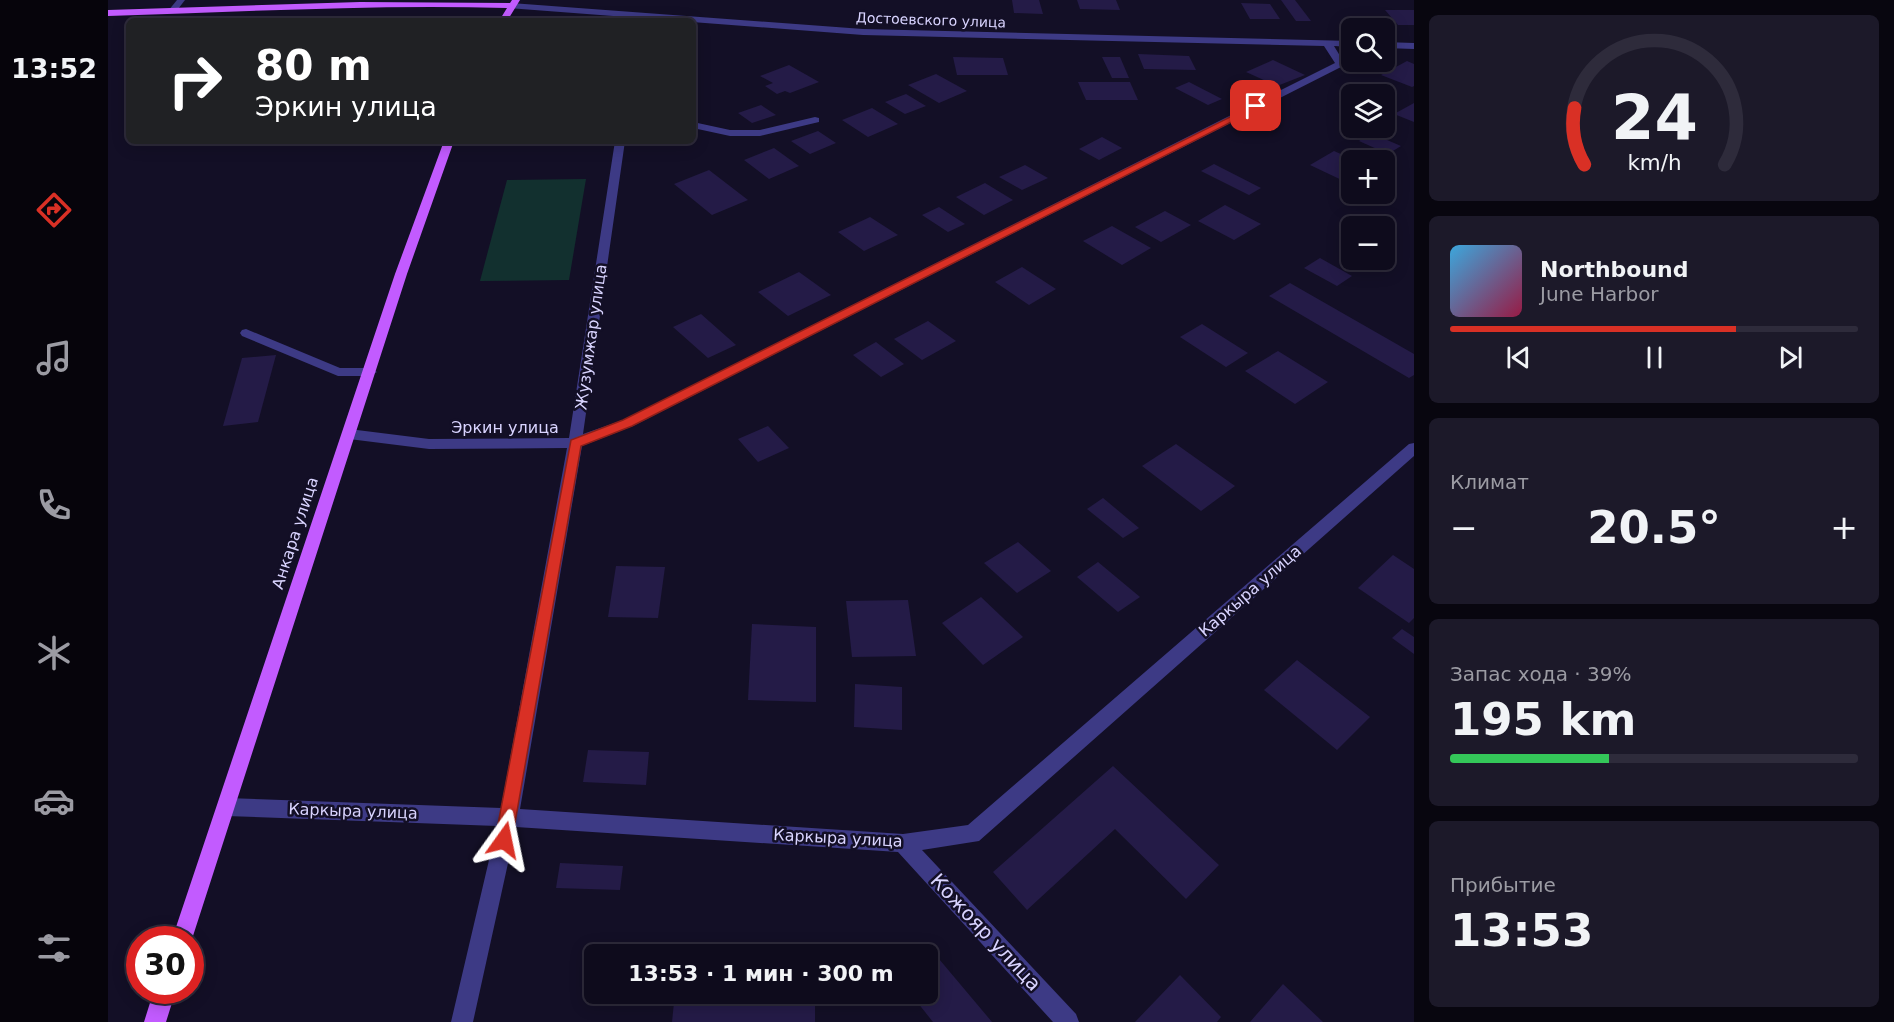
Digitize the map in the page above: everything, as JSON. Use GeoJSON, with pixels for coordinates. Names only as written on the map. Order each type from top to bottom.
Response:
{"type":"FeatureCollection","features":[{"type":"Feature","properties":{"kind":"main road"},"geometry":{"type":"LineString","coordinates":[[108,13],[365,3],[513,3],[505,18]]}},
{"type":"Feature","properties":{"kind":"main road","name":"Анкара улица"},"geometry":{"type":"LineString","coordinates":[[186,926],[401,274],[448,144]]}},
{"type":"Feature","properties":{"kind":"main road"},"geometry":{"type":"LineString","coordinates":[[155,1022],[161,1004]]}},
{"type":"Feature","properties":{"kind":"street"},"geometry":{"type":"LineString","coordinates":[[172,11],[181,0]]}},
{"type":"Feature","properties":{"kind":"street","name":"Достоевского улица"},"geometry":{"type":"LineString","coordinates":[[513,3],[630,18]]}},
{"type":"Feature","properties":{"kind":"street","name":"Достоевского улица"},"geometry":{"type":"LineString","coordinates":[[696,22],[863,32],[1341,44]]}},
{"type":"Feature","properties":{"kind":"street","name":"Эркин улица"},"geometry":{"type":"LineString","coordinates":[[349,434],[429,444],[575,443],[628,423],[1340,64],[1327,43]]}},
{"type":"Feature","properties":{"kind":"street"},"geometry":{"type":"LineString","coordinates":[[1395,45],[1414,46]]}},
{"type":"Feature","properties":{"kind":"street"},"geometry":{"type":"LineString","coordinates":[[696,126],[730,133],[760,133],[815,120]]}},
{"type":"Feature","properties":{"kind":"street","name":"Жузумжар улица"},"geometry":{"type":"LineString","coordinates":[[462,1022],[509,817],[575,443],[620,144]]}},
{"type":"Feature","properties":{"kind":"street"},"geometry":{"type":"LineString","coordinates":[[246,333],[338,372],[370,372]]}},
{"type":"Feature","properties":{"kind":"street","name":"Каркыра улица"},"geometry":{"type":"LineString","coordinates":[[226,807],[509,817],[903,843],[972,834],[1414,448]]}},
{"type":"Feature","properties":{"kind":"street","name":"Кожояр улица"},"geometry":{"type":"LineString","coordinates":[[903,843],[1068,1022]]}},
{"type":"Feature","properties":{"kind":"green space"},"geometry":{"type":"Polygon","coordinates":[[[586,179],[569,280],[480,281],[507,180],[586,179]]]}},
{"type":"Feature","properties":{"kind":"building"},"geometry":{"type":"Polygon","coordinates":[[[1012,0],[1039,0],[1043,14],[1014,13],[1012,0]]]}},
{"type":"Feature","properties":{"kind":"building"},"geometry":{"type":"Polygon","coordinates":[[[1077,0],[1116,0],[1120,10],[1080,9],[1077,0]]]}},
{"type":"Feature","properties":{"kind":"building"},"geometry":{"type":"Polygon","coordinates":[[[1281,0],[1295,0],[1311,21],[1296,21],[1281,0]]]}},
{"type":"Feature","properties":{"kind":"building"},"geometry":{"type":"Polygon","coordinates":[[[1241,3],[1270,4],[1280,19],[1250,19],[1241,3]]]}},
{"type":"Feature","properties":{"kind":"building"},"geometry":{"type":"Polygon","coordinates":[[[1385,10],[1414,10],[1414,25],[1398,25],[1395,18],[1392,18],[1385,10]]]}},
{"type":"Feature","properties":{"kind":"building"},"geometry":{"type":"Polygon","coordinates":[[[1138,54],[1189,56],[1196,70],[1144,69],[1138,54]]]}},
{"type":"Feature","properties":{"kind":"building"},"geometry":{"type":"Polygon","coordinates":[[[953,57],[1003,58],[1008,75],[957,75],[953,57]]]}},
{"type":"Feature","properties":{"kind":"building"},"geometry":{"type":"Polygon","coordinates":[[[1102,57],[1120,57],[1129,78],[1112,78],[1102,57]]]}},
{"type":"Feature","properties":{"kind":"building"},"geometry":{"type":"Polygon","coordinates":[[[1273,60],[1305,75],[1277,86],[1246,72],[1273,60]]]}},
{"type":"Feature","properties":{"kind":"building"},"geometry":{"type":"Polygon","coordinates":[[[1407,61],[1414,64],[1414,86],[1381,75],[1395,72],[1395,67],[1407,61]]]}},
{"type":"Feature","properties":{"kind":"building"},"geometry":{"type":"Polygon","coordinates":[[[789,65],[819,82],[790,93],[785,91],[777,94],[765,86],[773,83],[760,76],[789,65]]]}},
{"type":"Feature","properties":{"kind":"building"},"geometry":{"type":"Polygon","coordinates":[[[936,74],[967,91],[939,103],[908,85],[936,74]]]}},
{"type":"Feature","properties":{"kind":"building"},"geometry":{"type":"Polygon","coordinates":[[[1078,82],[1130,82],[1138,100],[1086,100],[1078,82]]]}},
{"type":"Feature","properties":{"kind":"building"},"geometry":{"type":"Polygon","coordinates":[[[1189,82],[1222,99],[1208,105],[1175,88],[1189,82]]]}},
{"type":"Feature","properties":{"kind":"building"},"geometry":{"type":"Polygon","coordinates":[[[906,94],[926,106],[905,114],[885,102],[906,94]]]}},
{"type":"Feature","properties":{"kind":"building"},"geometry":{"type":"Polygon","coordinates":[[[1414,103],[1414,122],[1395,113],[1414,103]]]}},
{"type":"Feature","properties":{"kind":"building"},"geometry":{"type":"Polygon","coordinates":[[[761,105],[776,115],[752,123],[738,113],[761,105]]]}},
{"type":"Feature","properties":{"kind":"building"},"geometry":{"type":"Polygon","coordinates":[[[872,108],[898,124],[868,137],[842,120],[872,108]]]}},
{"type":"Feature","properties":{"kind":"building"},"geometry":{"type":"Polygon","coordinates":[[[818,131],[836,143],[810,154],[791,141],[818,131]]]}},
{"type":"Feature","properties":{"kind":"building"},"geometry":{"type":"Polygon","coordinates":[[[1102,137],[1122,148],[1099,160],[1079,149],[1102,137]]]}},
{"type":"Feature","properties":{"kind":"building"},"geometry":{"type":"Polygon","coordinates":[[[1364,138],[1383,138],[1401,146],[1394,150],[1379,150],[1359,141],[1364,138]]]}},
{"type":"Feature","properties":{"kind":"building"},"geometry":{"type":"Polygon","coordinates":[[[774,148],[799,166],[769,179],[744,160],[774,148]]]}},
{"type":"Feature","properties":{"kind":"building"},"geometry":{"type":"Polygon","coordinates":[[[1334,151],[1341,154],[1341,180],[1310,165],[1334,151]]]}},
{"type":"Feature","properties":{"kind":"building"},"geometry":{"type":"Polygon","coordinates":[[[1214,164],[1261,188],[1249,195],[1201,171],[1214,164]]]}},
{"type":"Feature","properties":{"kind":"building"},"geometry":{"type":"Polygon","coordinates":[[[1025,165],[1048,178],[1022,190],[999,177],[1025,165]]]}},
{"type":"Feature","properties":{"kind":"building"},"geometry":{"type":"Polygon","coordinates":[[[709,170],[748,200],[712,215],[674,184],[709,170]]]}},
{"type":"Feature","properties":{"kind":"building"},"geometry":{"type":"Polygon","coordinates":[[[985,183],[1013,200],[984,215],[956,197],[985,183]]]}},
{"type":"Feature","properties":{"kind":"building"},"geometry":{"type":"Polygon","coordinates":[[[1225,205],[1261,224],[1234,240],[1198,221],[1225,205]]]}},
{"type":"Feature","properties":{"kind":"building"},"geometry":{"type":"Polygon","coordinates":[[[939,207],[965,224],[948,232],[922,215],[939,207]]]}},
{"type":"Feature","properties":{"kind":"building"},"geometry":{"type":"Polygon","coordinates":[[[1165,211],[1191,225],[1161,242],[1135,227],[1165,211]]]}},
{"type":"Feature","properties":{"kind":"building"},"geometry":{"type":"Polygon","coordinates":[[[870,217],[898,235],[864,251],[838,232],[870,217]]]}},
{"type":"Feature","properties":{"kind":"building"},"geometry":{"type":"Polygon","coordinates":[[[1112,226],[1151,248],[1122,265],[1083,241],[1112,226]]]}},
{"type":"Feature","properties":{"kind":"building"},"geometry":{"type":"Polygon","coordinates":[[[1320,258],[1352,276],[1337,286],[1304,268],[1320,258]]]}},
{"type":"Feature","properties":{"kind":"building"},"geometry":{"type":"Polygon","coordinates":[[[1022,267],[1056,289],[1029,305],[995,282],[1022,267]]]}},
{"type":"Feature","properties":{"kind":"building"},"geometry":{"type":"Polygon","coordinates":[[[799,272],[831,295],[788,316],[758,292],[799,272]]]}},
{"type":"Feature","properties":{"kind":"building"},"geometry":{"type":"Polygon","coordinates":[[[1290,283],[1414,354],[1414,375],[1409,378],[1269,296],[1290,283]]]}},
{"type":"Feature","properties":{"kind":"building"},"geometry":{"type":"Polygon","coordinates":[[[701,314],[736,345],[708,358],[673,327],[701,314]]]}},
{"type":"Feature","properties":{"kind":"building"},"geometry":{"type":"Polygon","coordinates":[[[928,321],[956,341],[922,360],[894,339],[928,321]]]}},
{"type":"Feature","properties":{"kind":"building"},"geometry":{"type":"Polygon","coordinates":[[[1202,324],[1248,353],[1226,367],[1180,337],[1202,324]]]}},
{"type":"Feature","properties":{"kind":"building"},"geometry":{"type":"Polygon","coordinates":[[[876,342],[904,364],[881,377],[853,355],[876,342]]]}},
{"type":"Feature","properties":{"kind":"building"},"geometry":{"type":"Polygon","coordinates":[[[1278,351],[1328,382],[1295,404],[1245,371],[1278,351]]]}},
{"type":"Feature","properties":{"kind":"building"},"geometry":{"type":"Polygon","coordinates":[[[276,355],[258,422],[223,426],[242,358],[276,355]]]}},
{"type":"Feature","properties":{"kind":"building"},"geometry":{"type":"Polygon","coordinates":[[[768,426],[789,448],[758,462],[738,439],[768,426]]]}},
{"type":"Feature","properties":{"kind":"building"},"geometry":{"type":"Polygon","coordinates":[[[1176,444],[1235,486],[1201,511],[1142,466],[1176,444]]]}},
{"type":"Feature","properties":{"kind":"building"},"geometry":{"type":"Polygon","coordinates":[[[1103,498],[1139,528],[1123,538],[1087,509],[1103,498]]]}},
{"type":"Feature","properties":{"kind":"building"},"geometry":{"type":"Polygon","coordinates":[[[1018,542],[1051,571],[1017,593],[984,563],[1018,542]]]}},
{"type":"Feature","properties":{"kind":"building"},"geometry":{"type":"Polygon","coordinates":[[[1393,555],[1414,569],[1414,618],[1409,623],[1358,588],[1393,555]]]}},
{"type":"Feature","properties":{"kind":"building"},"geometry":{"type":"Polygon","coordinates":[[[1098,562],[1140,597],[1118,612],[1077,577],[1098,562]]]}},
{"type":"Feature","properties":{"kind":"building"},"geometry":{"type":"Polygon","coordinates":[[[616,566],[665,567],[658,618],[608,617],[616,566]]]}},
{"type":"Feature","properties":{"kind":"building"},"geometry":{"type":"Polygon","coordinates":[[[981,597],[1023,637],[983,665],[942,623],[981,597]]]}},
{"type":"Feature","properties":{"kind":"building"},"geometry":{"type":"Polygon","coordinates":[[[908,600],[916,656],[852,657],[846,601],[908,600]]]}},
{"type":"Feature","properties":{"kind":"building"},"geometry":{"type":"Polygon","coordinates":[[[752,624],[816,627],[816,702],[748,700],[752,624]]]}},
{"type":"Feature","properties":{"kind":"building"},"geometry":{"type":"Polygon","coordinates":[[[1402,629],[1414,637],[1414,654],[1392,638],[1402,629]]]}},
{"type":"Feature","properties":{"kind":"building"},"geometry":{"type":"Polygon","coordinates":[[[1297,660],[1370,717],[1337,750],[1264,690],[1297,660]]]}},
{"type":"Feature","properties":{"kind":"building"},"geometry":{"type":"Polygon","coordinates":[[[855,684],[902,687],[902,730],[854,727],[855,684]]]}},
{"type":"Feature","properties":{"kind":"building"},"geometry":{"type":"Polygon","coordinates":[[[588,750],[649,752],[646,785],[583,782],[588,750]]]}},
{"type":"Feature","properties":{"kind":"building"},"geometry":{"type":"Polygon","coordinates":[[[1113,766],[1219,865],[1186,899],[1115,829],[1027,910],[993,872],[1113,766]]]}},
{"type":"Feature","properties":{"kind":"building"},"geometry":{"type":"Polygon","coordinates":[[[560,863],[623,866],[620,890],[556,888],[560,863]]]}},
{"type":"Feature","properties":{"kind":"building"},"geometry":{"type":"Polygon","coordinates":[[[938,960],[992,1022],[933,1022],[919,1004],[938,1004],[938,960]]]}},
{"type":"Feature","properties":{"kind":"building"},"geometry":{"type":"Polygon","coordinates":[[[1180,975],[1221,1017],[1217,1022],[1135,1022],[1180,975]]]}},
{"type":"Feature","properties":{"kind":"building"},"geometry":{"type":"Polygon","coordinates":[[[1283,984],[1323,1022],[1250,1022],[1283,984]]]}},
{"type":"Feature","properties":{"kind":"building"},"geometry":{"type":"Polygon","coordinates":[[[674,1004],[815,1004],[815,1022],[672,1022],[674,1004]]]}},
{"type":"Feature","properties":{"kind":"route"},"geometry":{"type":"LineString","coordinates":[[504,840],[575,443],[628,423],[1256,106]]}}]}
